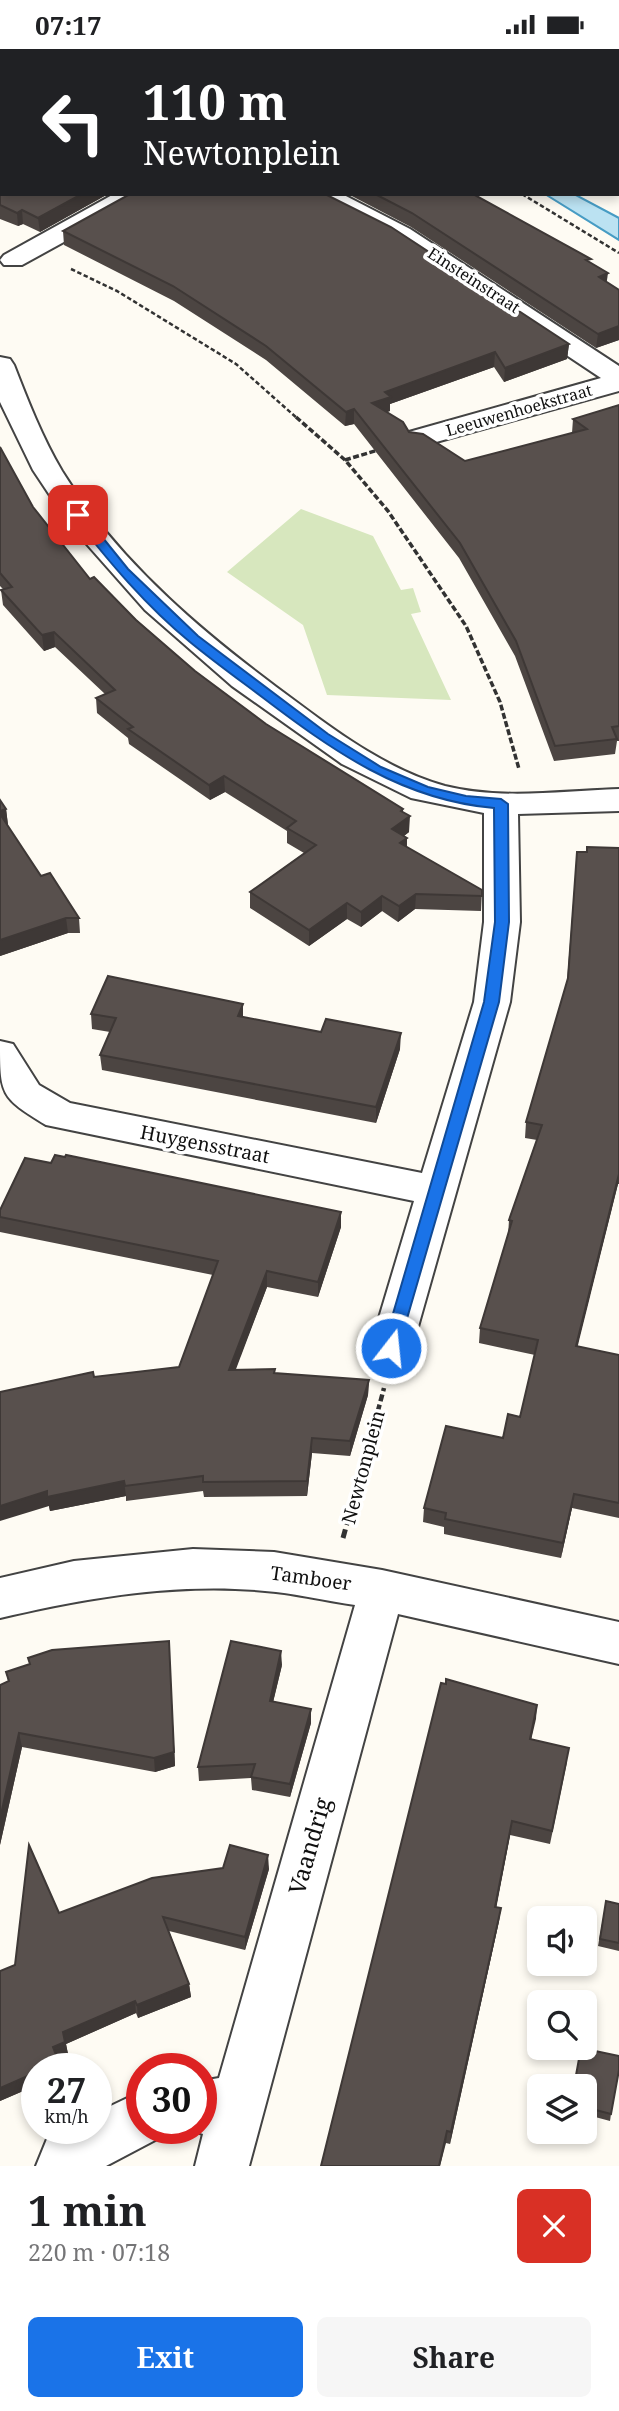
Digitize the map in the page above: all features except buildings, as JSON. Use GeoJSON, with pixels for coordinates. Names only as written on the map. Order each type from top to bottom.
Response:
{"type":"FeatureCollection","features":[{"type":"Feature","properties":{"kind":"street"},"geometry":{"type":"LineString","coordinates":[[12,259],[129,196]]}},
{"type":"Feature","properties":{"kind":"street","name":"Einsteinstraat"},"geometry":{"type":"LineString","coordinates":[[326,196],[401,234],[619,380]]}},
{"type":"Feature","properties":{"kind":"street"},"geometry":{"type":"LineString","coordinates":[[0,365],[18,417],[54,482],[124,571],[193,638],[259,691],[377,770],[424,790],[466,801],[501,804],[619,800]]}},
{"type":"Feature","properties":{"kind":"street","name":"Leeuwenhoekstraat"},"geometry":{"type":"LineString","coordinates":[[419,438],[619,380]]}},
{"type":"Feature","properties":{"kind":"street"},"geometry":{"type":"LineString","coordinates":[[391,1348],[492,1002],[502,922],[501,804]]}},
{"type":"Feature","properties":{"kind":"street","name":"Huygensstraat"},"geometry":{"type":"LineString","coordinates":[[0,1054],[25,1095],[60,1115],[436,1191]]}},
{"type":"Feature","properties":{"kind":"street","name":"Tamboer"},"geometry":{"type":"LineString","coordinates":[[0,1598],[74,1581],[193,1569],[274,1572],[332,1579],[619,1643]]}},
{"type":"Feature","properties":{"kind":"street","name":"Vaandrig"},"geometry":{"type":"LineString","coordinates":[[222,2166],[220,2105],[382,1590]]}},
{"type":"Feature","properties":{"kind":"street"},"geometry":{"type":"LineString","coordinates":[[63,2166],[66,2158],[126,2126]]}},
{"type":"Feature","properties":{"kind":"path"},"geometry":{"type":"LineString","coordinates":[[525,196],[619,253]]}},
{"type":"Feature","properties":{"kind":"path"},"geometry":{"type":"LineString","coordinates":[[12,259],[117,291],[236,364],[345,460],[388,511],[466,626],[500,702],[525,789],[501,804]]}},
{"type":"Feature","properties":{"kind":"path","name":"Newtonplein"},"geometry":{"type":"LineString","coordinates":[[332,1579],[393,1357],[391,1348]]}},
{"type":"Feature","properties":{"kind":"green space"},"geometry":{"type":"Polygon","coordinates":[[[301,509],[373,536],[401,590],[413,588],[421,612],[411,614],[451,700],[327,695],[303,625],[227,572],[301,509]]]}},
{"type":"Feature","properties":{"kind":"water"},"geometry":{"type":"Polygon","coordinates":[[[548,196],[578,196],[619,218],[619,240],[548,196]]]}},
{"type":"Feature","properties":{"kind":"route"},"geometry":{"type":"LineString","coordinates":[[78,515],[124,571],[193,638],[259,691],[323,737],[377,770],[424,790],[466,801],[501,804],[502,922],[492,1002],[391,1348]]}}]}
